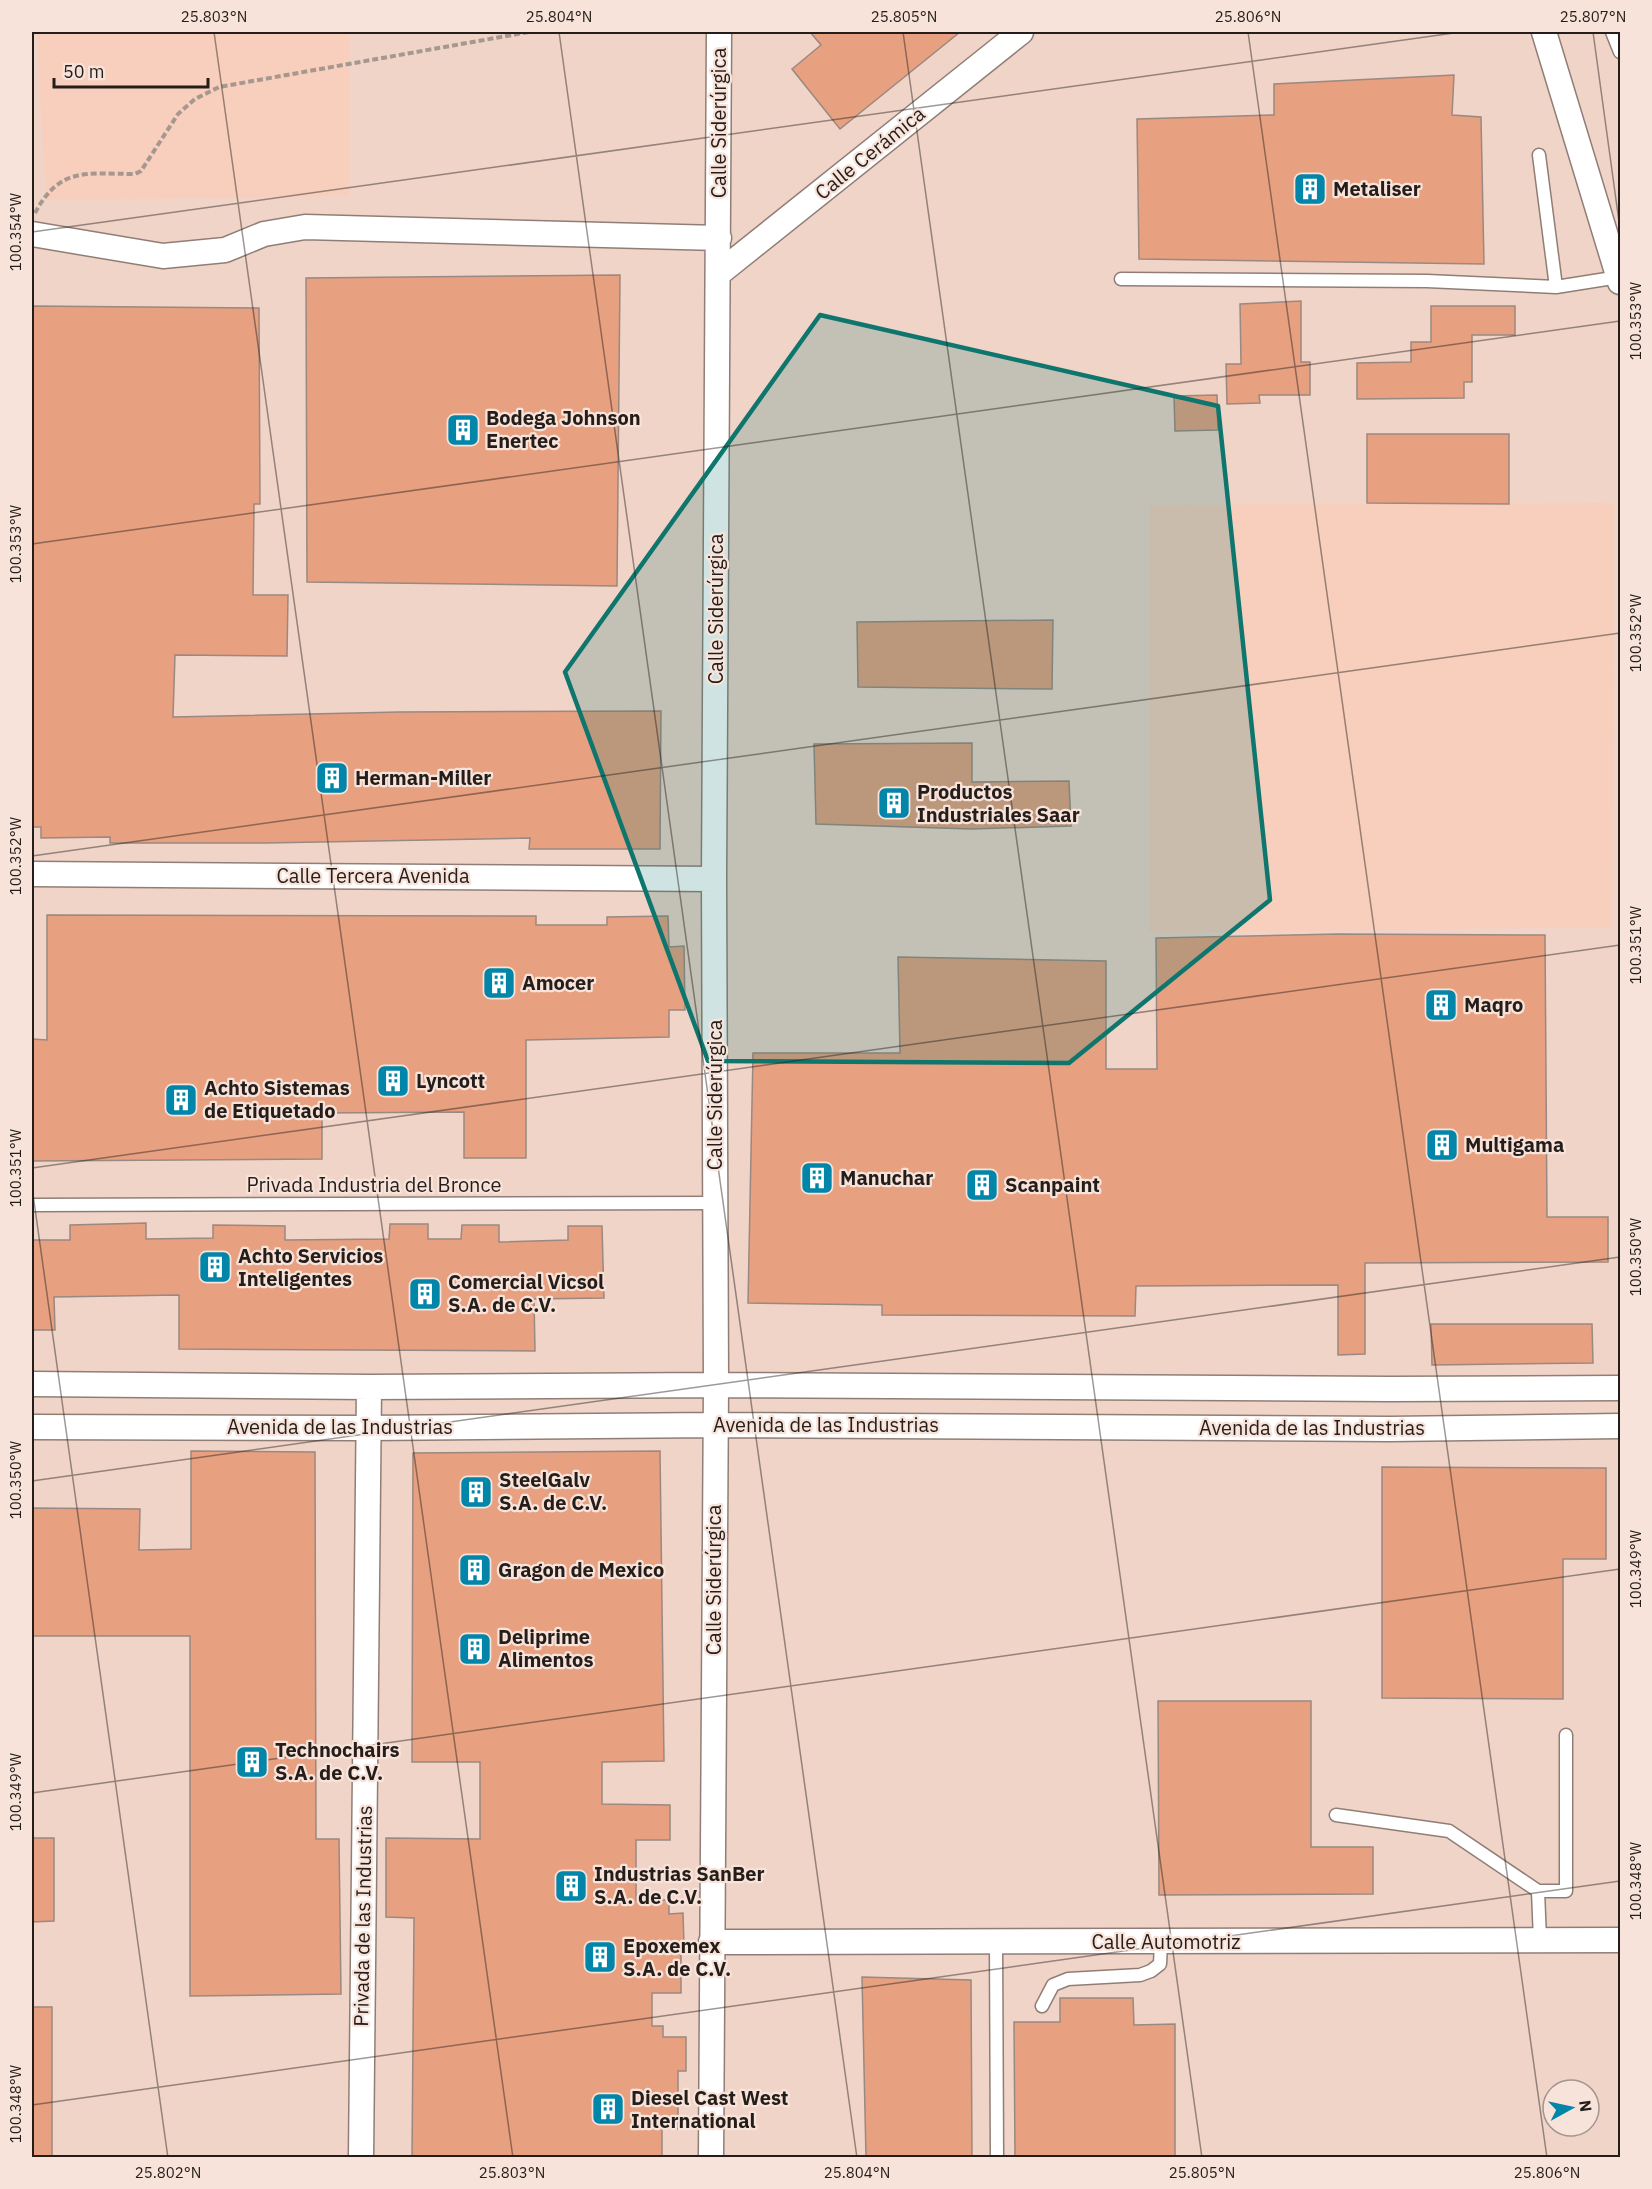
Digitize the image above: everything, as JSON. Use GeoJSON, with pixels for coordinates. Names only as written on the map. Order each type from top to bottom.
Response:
{"type":"FeatureCollection","features":[{"type":"Feature","properties":{"kind":"street","name":"Calle Siderúrgica"},"geometry":{"type":"LineString","coordinates":[[711,2157],[716,1385],[714,879],[719,32]]}},
{"type":"Feature","properties":{"kind":"street","name":"Calle Cerámica"},"geometry":{"type":"LineString","coordinates":[[718,274],[1021,32]]}},
{"type":"Feature","properties":{"kind":"street"},"geometry":{"type":"LineString","coordinates":[[1544,32],[1620,279]]}},
{"type":"Feature","properties":{"kind":"street"},"geometry":{"type":"LineString","coordinates":[[32,234],[163,256],[225,250],[264,234],[305,227],[718,238]]}},
{"type":"Feature","properties":{"kind":"street","name":"Calle Tercera Avenida"},"geometry":{"type":"LineString","coordinates":[[32,874],[714,879]]}},
{"type":"Feature","properties":{"kind":"street","name":"Avenida de las Industrias"},"geometry":{"type":"LineString","coordinates":[[32,1384],[369,1387],[716,1385],[1620,1388]]}},
{"type":"Feature","properties":{"kind":"street","name":"Privada de las Industrias"},"geometry":{"type":"LineString","coordinates":[[361,2157],[369,1387]]}},
{"type":"Feature","properties":{"kind":"street"},"geometry":{"type":"LineString","coordinates":[[1390,1389],[1390,1429]]}},
{"type":"Feature","properties":{"kind":"street","name":"Avenida de las Industrias"},"geometry":{"type":"LineString","coordinates":[[32,1427],[368,1428],[715,1425],[1390,1429],[1620,1426]]}},
{"type":"Feature","properties":{"kind":"street","name":"Calle Automotriz"},"geometry":{"type":"LineString","coordinates":[[711,1942],[1620,1940]]}},
{"type":"Feature","properties":{"kind":"lane"},"geometry":{"type":"LineString","coordinates":[[1612,32],[1620,52]]}},
{"type":"Feature","properties":{"kind":"lane"},"geometry":{"type":"LineString","coordinates":[[1539,155],[1556,287]]}},
{"type":"Feature","properties":{"kind":"lane"},"geometry":{"type":"LineString","coordinates":[[1121,279],[1427,281],[1556,287],[1620,279]]}},
{"type":"Feature","properties":{"kind":"lane","name":"Privada Industria del Bronce"},"geometry":{"type":"LineString","coordinates":[[32,1205],[716,1203]]}},
{"type":"Feature","properties":{"kind":"lane"},"geometry":{"type":"LineString","coordinates":[[1336,1815],[1449,1831],[1538,1891],[1566,1892],[1566,1735]]}},
{"type":"Feature","properties":{"kind":"lane"},"geometry":{"type":"LineString","coordinates":[[1538,1891],[1540,1940]]}},
{"type":"Feature","properties":{"kind":"lane"},"geometry":{"type":"LineString","coordinates":[[996,1942],[997,2157]]}},
{"type":"Feature","properties":{"kind":"lane"},"geometry":{"type":"LineString","coordinates":[[1042,2006],[1053,1985],[1068,1979],[1140,1975],[1151,1971],[1160,1964],[1161,1942]]}},
{"type":"Feature","properties":{"kind":"path"},"geometry":{"type":"LineString","coordinates":[[32,219],[44,196],[58,182],[83,175],[135,174],[141,171],[178,114],[195,99],[219,87],[529,32]]}},
{"type":"Feature","properties":{"kind":"highlighted area"},"geometry":{"type":"Polygon","coordinates":[[[820,315],[1218,406],[1270,900],[1069,1063],[708,1061],[565,672],[820,315]]]}},
{"type":"Feature","properties":{"kind":"shaded area"},"geometry":{"type":"Polygon","coordinates":[[[32,32],[1620,32],[1620,2157],[32,2158],[32,32]]]}},
{"type":"Feature","properties":{"kind":"shaded area"},"geometry":{"type":"Polygon","coordinates":[[[32,32],[349,32],[349,196],[46,200],[37,34],[32,32]]]}},
{"type":"Feature","properties":{"kind":"shaded area"},"geometry":{"type":"Polygon","coordinates":[[[1614,503],[1612,927],[1149,933],[1149,505],[1614,503]]]}},
{"type":"Feature","properties":{"kind":"building"},"geometry":{"type":"Polygon","coordinates":[[[810,32],[960,32],[840,129],[792,69],[821,45],[810,32]]]}},
{"type":"Feature","properties":{"kind":"building","name":"Metaliser"},"geometry":{"type":"Polygon","coordinates":[[[1454,75],[1452,115],[1481,117],[1484,264],[1139,259],[1137,119],[1274,115],[1274,84],[1454,75]]]}},
{"type":"Feature","properties":{"kind":"building","name":"Bodega Johnson Enertec"},"geometry":{"type":"Polygon","coordinates":[[[620,275],[617,586],[307,582],[306,278],[620,275]]]}},
{"type":"Feature","properties":{"kind":"building"},"geometry":{"type":"Polygon","coordinates":[[[1301,301],[1301,362],[1310,362],[1310,395],[1259,395],[1260,403],[1227,404],[1226,364],[1241,364],[1240,304],[1301,301]]]}},
{"type":"Feature","properties":{"kind":"building"},"geometry":{"type":"Polygon","coordinates":[[[32,306],[259,308],[260,504],[254,504],[253,595],[288,595],[287,656],[175,655],[173,717],[399,712],[661,711],[660,849],[529,849],[530,838],[265,843],[110,843],[110,837],[41,838],[41,827],[32,827],[32,306]]]}},
{"type":"Feature","properties":{"kind":"building"},"geometry":{"type":"Polygon","coordinates":[[[1431,306],[1515,306],[1515,335],[1472,335],[1472,382],[1464,382],[1464,398],[1357,399],[1357,363],[1411,362],[1411,342],[1431,342],[1431,306]]]}},
{"type":"Feature","properties":{"kind":"building"},"geometry":{"type":"Polygon","coordinates":[[[1217,395],[1218,430],[1175,431],[1174,396],[1217,395]]]}},
{"type":"Feature","properties":{"kind":"building"},"geometry":{"type":"Polygon","coordinates":[[[1367,434],[1509,434],[1509,504],[1367,503],[1367,434]]]}},
{"type":"Feature","properties":{"kind":"building"},"geometry":{"type":"Polygon","coordinates":[[[1053,620],[1052,689],[858,687],[857,622],[1053,620]]]}},
{"type":"Feature","properties":{"kind":"building","name":"Productos Industriales Saar"},"geometry":{"type":"Polygon","coordinates":[[[972,743],[972,782],[1069,781],[1071,826],[971,829],[816,824],[814,744],[972,743]]]}},
{"type":"Feature","properties":{"kind":"building"},"geometry":{"type":"Polygon","coordinates":[[[47,915],[536,916],[536,925],[607,925],[607,917],[668,916],[669,947],[684,946],[685,1010],[669,1010],[669,1037],[526,1040],[526,1158],[464,1158],[464,1112],[322,1113],[322,1159],[32,1161],[32,1039],[47,1040],[47,915]]]}},
{"type":"Feature","properties":{"kind":"building"},"geometry":{"type":"Polygon","coordinates":[[[1337,934],[1545,935],[1547,1217],[1608,1217],[1608,1262],[1365,1263],[1365,1354],[1338,1355],[1338,1285],[1136,1286],[1135,1316],[882,1315],[882,1305],[748,1303],[753,1053],[900,1053],[898,957],[1106,961],[1106,1069],[1157,1069],[1156,938],[1337,934]]]}},
{"type":"Feature","properties":{"kind":"building"},"geometry":{"type":"Polygon","coordinates":[[[146,1223],[146,1239],[213,1238],[213,1225],[285,1226],[285,1240],[389,1239],[390,1224],[428,1224],[428,1239],[461,1239],[462,1225],[499,1225],[499,1242],[568,1240],[568,1226],[602,1226],[604,1298],[534,1299],[535,1351],[179,1349],[179,1295],[54,1297],[55,1330],[32,1330],[32,1240],[70,1240],[70,1225],[146,1223]]]}},
{"type":"Feature","properties":{"kind":"building"},"geometry":{"type":"Polygon","coordinates":[[[1431,1324],[1592,1324],[1593,1363],[1432,1365],[1431,1324]]]}},
{"type":"Feature","properties":{"kind":"building"},"geometry":{"type":"Polygon","coordinates":[[[191,1451],[315,1452],[316,1839],[339,1839],[341,1994],[190,1996],[190,1636],[32,1636],[32,1508],[140,1509],[139,1550],[191,1549],[191,1451]]]}},
{"type":"Feature","properties":{"kind":"building"},"geometry":{"type":"Polygon","coordinates":[[[660,1451],[664,1761],[602,1762],[602,1804],[670,1805],[670,1840],[636,1840],[636,1900],[669,1900],[669,1914],[683,1913],[684,1946],[681,1946],[681,1993],[652,1993],[652,2026],[663,2026],[663,2037],[686,2037],[686,2071],[678,2071],[678,2129],[662,2128],[662,2157],[412,2157],[414,1918],[386,1917],[386,1838],[480,1839],[480,1762],[412,1762],[413,1453],[660,1451]]]}},
{"type":"Feature","properties":{"kind":"building"},"geometry":{"type":"Polygon","coordinates":[[[1382,1467],[1606,1468],[1606,1559],[1563,1559],[1563,1699],[1382,1698],[1382,1467]]]}},
{"type":"Feature","properties":{"kind":"building"},"geometry":{"type":"Polygon","coordinates":[[[1158,1701],[1311,1701],[1311,1847],[1373,1847],[1373,1894],[1159,1895],[1158,1701]]]}},
{"type":"Feature","properties":{"kind":"building"},"geometry":{"type":"Polygon","coordinates":[[[32,1838],[54,1838],[54,1921],[32,1922],[32,1838]]]}},
{"type":"Feature","properties":{"kind":"building"},"geometry":{"type":"Polygon","coordinates":[[[862,1977],[971,1980],[972,2157],[866,2157],[862,1977]]]}},
{"type":"Feature","properties":{"kind":"building"},"geometry":{"type":"Polygon","coordinates":[[[1060,1998],[1133,1998],[1134,2025],[1175,2024],[1175,2157],[1015,2157],[1014,2022],[1060,2022],[1060,1998]]]}},
{"type":"Feature","properties":{"kind":"building"},"geometry":{"type":"Polygon","coordinates":[[[32,2007],[52,2007],[52,2157],[32,2157],[32,2007]]]}},
{"type":"Feature","properties":{"kind":"place","name":"Metaliser"},"geometry":{"type":"Point","coordinates":[1310,189]}},
{"type":"Feature","properties":{"kind":"place","name":"Bodega Johnson Enertec"},"geometry":{"type":"Point","coordinates":[463,430]}},
{"type":"Feature","properties":{"kind":"place","name":"Herman-Miller"},"geometry":{"type":"Point","coordinates":[332,778]}},
{"type":"Feature","properties":{"kind":"place","name":"Productos Industriales Saar"},"geometry":{"type":"Point","coordinates":[894,803]}},
{"type":"Feature","properties":{"kind":"place","name":"Amocer"},"geometry":{"type":"Point","coordinates":[499,983]}},
{"type":"Feature","properties":{"kind":"place","name":"Maqro"},"geometry":{"type":"Point","coordinates":[1441,1005]}},
{"type":"Feature","properties":{"kind":"place","name":"Lyncott"},"geometry":{"type":"Point","coordinates":[393,1081]}},
{"type":"Feature","properties":{"kind":"place","name":"Achto Sistemas de Etiquetado"},"geometry":{"type":"Point","coordinates":[181,1100]}},
{"type":"Feature","properties":{"kind":"place","name":"Multigama"},"geometry":{"type":"Point","coordinates":[1442,1145]}},
{"type":"Feature","properties":{"kind":"place","name":"Manuchar"},"geometry":{"type":"Point","coordinates":[817,1178]}},
{"type":"Feature","properties":{"kind":"place","name":"Scanpaint"},"geometry":{"type":"Point","coordinates":[982,1185]}},
{"type":"Feature","properties":{"kind":"place","name":"Achto Servicios Inteligentes"},"geometry":{"type":"Point","coordinates":[215,1267]}},
{"type":"Feature","properties":{"kind":"place","name":"Comercial Vicsol S.A. de C.V."},"geometry":{"type":"Point","coordinates":[425,1294]}},
{"type":"Feature","properties":{"kind":"place","name":"SteelGalv S.A. de C.V."},"geometry":{"type":"Point","coordinates":[476,1492]}},
{"type":"Feature","properties":{"kind":"place","name":"Gragon de Mexico"},"geometry":{"type":"Point","coordinates":[475,1570]}},
{"type":"Feature","properties":{"kind":"place","name":"Deliprime Alimentos"},"geometry":{"type":"Point","coordinates":[475,1649]}},
{"type":"Feature","properties":{"kind":"place","name":"Technochairs S.A. de C.V."},"geometry":{"type":"Point","coordinates":[252,1762]}},
{"type":"Feature","properties":{"kind":"place","name":"Industrias SanBer S.A. de C.V."},"geometry":{"type":"Point","coordinates":[571,1886]}},
{"type":"Feature","properties":{"kind":"place","name":"Epoxemex S.A. de C.V."},"geometry":{"type":"Point","coordinates":[600,1957]}},
{"type":"Feature","properties":{"kind":"place","name":"Diesel Cast West International"},"geometry":{"type":"Point","coordinates":[608,2109]}}]}
